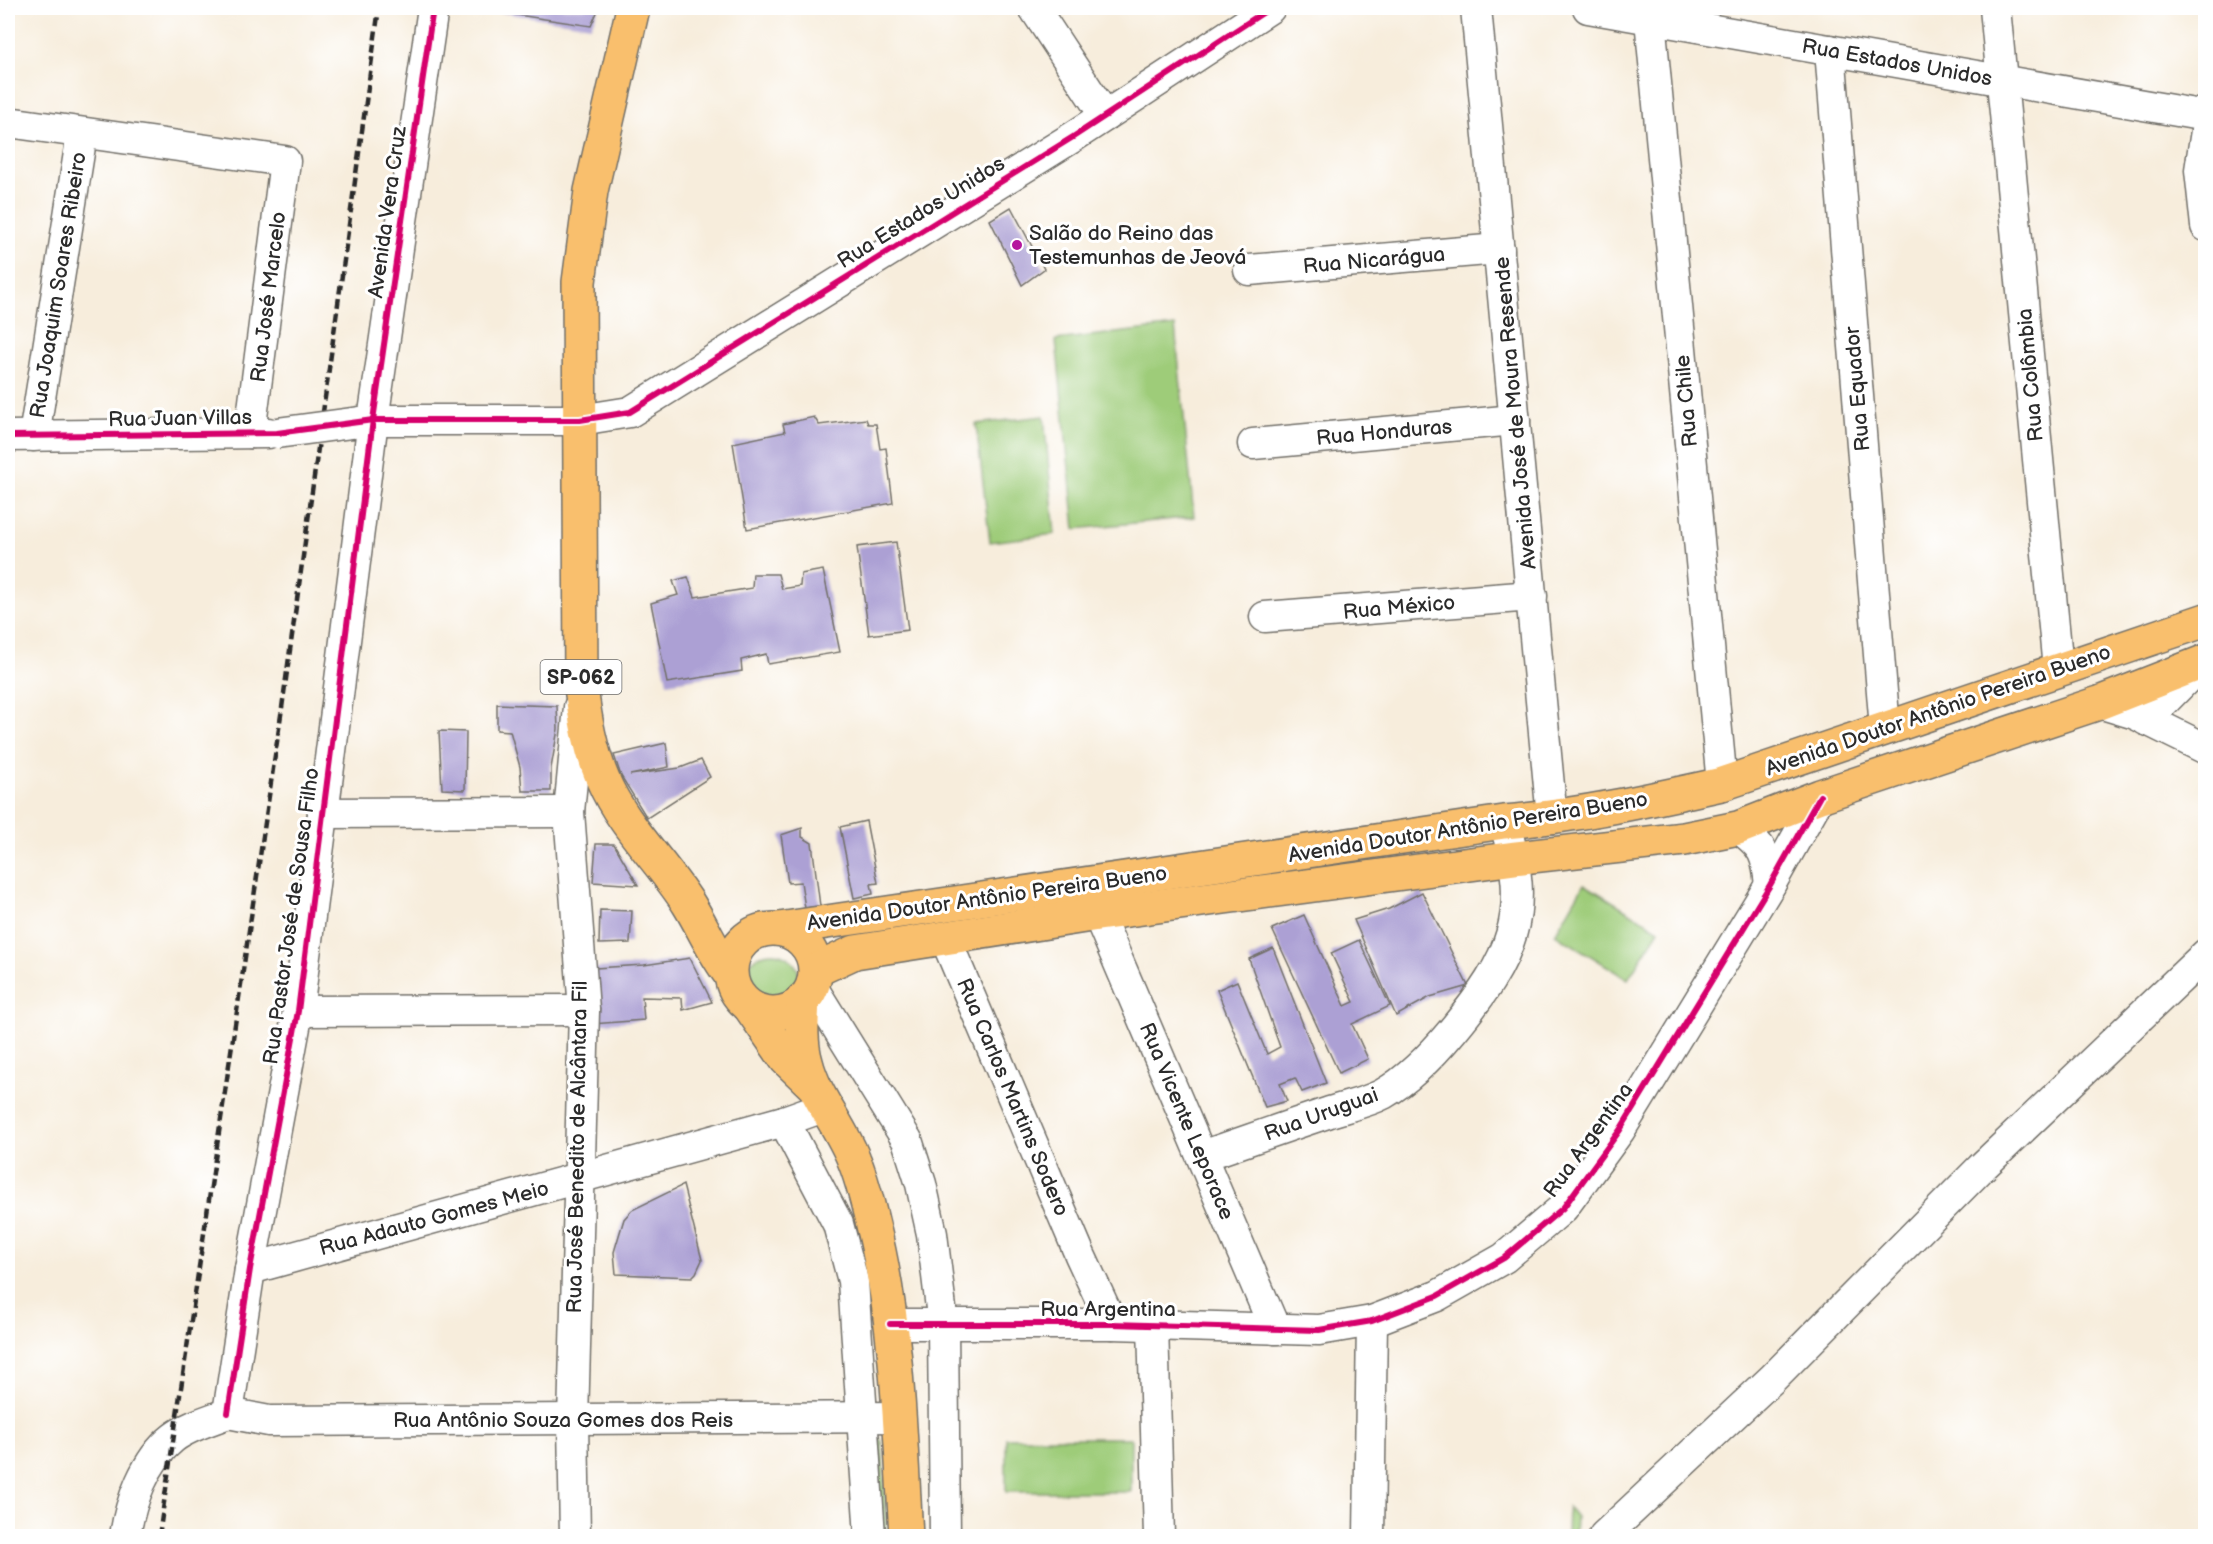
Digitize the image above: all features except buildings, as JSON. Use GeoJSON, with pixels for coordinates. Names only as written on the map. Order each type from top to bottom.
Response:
{"type":"FeatureCollection","features":[{"type":"Feature","properties":{"kind":"main road","name":"SP-062"},"geometry":{"type":"LineString","coordinates":[[633,8],[591,191],[579,282],[581,687],[588,738],[603,781],[689,904],[717,957],[730,974],[735,990],[750,1007],[786,1059],[820,1096]]}},
{"type":"Feature","properties":{"kind":"main road","name":"Avenida Doutor Antônio Pereira Bueno"},"geometry":{"type":"LineString","coordinates":[[765,932],[1504,822],[1552,818],[1722,784],[2205,620]]}},
{"type":"Feature","properties":{"kind":"main road","name":"Avenida Doutor Antônio Pereira Bueno"},"geometry":{"type":"LineString","coordinates":[[810,985],[855,952],[945,940],[1098,914],[1515,858],[1684,839],[1738,828],[1820,796],[2079,709],[2204,662]]}},
{"type":"Feature","properties":{"kind":"main road"},"geometry":{"type":"LineString","coordinates":[[2057,669],[2088,684],[2086,701],[2079,709],[2039,700],[2057,669]]}},
{"type":"Feature","properties":{"kind":"main road","name":"SP-062"},"geometry":{"type":"LineString","coordinates":[[689,904],[728,932],[765,932],[797,936],[812,952],[810,985],[802,1034],[805,1061],[857,1169],[873,1222],[890,1324],[900,1418],[906,1536]]}},
{"type":"Feature","properties":{"kind":"main road"},"geometry":{"type":"LineString","coordinates":[[730,974],[738,946],[765,932]]}},
{"type":"Feature","properties":{"kind":"main road"},"geometry":{"type":"LineString","coordinates":[[750,1007],[769,1014],[791,1010],[810,985]]}},
{"type":"Feature","properties":{"kind":"street","name":"Avenida Vera Cruz"},"geometry":{"type":"LineString","coordinates":[[363,422],[433,8]]}},
{"type":"Feature","properties":{"kind":"street"},"geometry":{"type":"LineString","coordinates":[[1034,8],[1105,116]]}},
{"type":"Feature","properties":{"kind":"street","name":"Avenida José de Moura Resende"},"geometry":{"type":"LineString","coordinates":[[1476,8],[1552,818]]}},
{"type":"Feature","properties":{"kind":"street","name":"Rua Estados Unidos"},"geometry":{"type":"LineString","coordinates":[[1588,8],[2205,116]]}},
{"type":"Feature","properties":{"kind":"street","name":"Rua Colômbia"},"geometry":{"type":"LineString","coordinates":[[1995,8],[2057,669]]}},
{"type":"Feature","properties":{"kind":"street","name":"Rua Estados Unidos"},"geometry":{"type":"LineString","coordinates":[[363,422],[580,420],[630,412],[1105,116],[1262,10]]}},
{"type":"Feature","properties":{"kind":"street","name":"Rua Chile"},"geometry":{"type":"LineString","coordinates":[[1650,18],[1722,784]]}},
{"type":"Feature","properties":{"kind":"street","name":"Rua Equador"},"geometry":{"type":"LineString","coordinates":[[1830,50],[1885,729]]}},
{"type":"Feature","properties":{"kind":"street"},"geometry":{"type":"LineString","coordinates":[[8,122],[82,134]]}},
{"type":"Feature","properties":{"kind":"street"},"geometry":{"type":"LineString","coordinates":[[2205,131],[2200,170],[2205,226]]}},
{"type":"Feature","properties":{"kind":"street","name":"Rua José Marcelo"},"geometry":{"type":"LineString","coordinates":[[82,134],[285,161],[264,433]]}},
{"type":"Feature","properties":{"kind":"street","name":"Rua Joaquim Soares Ribeiro"},"geometry":{"type":"LineString","coordinates":[[21,436],[82,134]]}},
{"type":"Feature","properties":{"kind":"street","name":"Rua Nicarágua"},"geometry":{"type":"LineString","coordinates":[[1249,270],[1499,249]]}},
{"type":"Feature","properties":{"kind":"street","name":"Rua Honduras"},"geometry":{"type":"LineString","coordinates":[[1254,444],[1515,420]]}},
{"type":"Feature","properties":{"kind":"street","name":"Rua Juan Villas"},"geometry":{"type":"LineString","coordinates":[[21,436],[264,433],[363,422]]}},
{"type":"Feature","properties":{"kind":"street","name":"Rua Pastor José de Sousa Filho"},"geometry":{"type":"LineString","coordinates":[[228,1413],[250,1269],[298,1011],[323,813],[363,422]]}},
{"type":"Feature","properties":{"kind":"street","name":"Rua México"},"geometry":{"type":"LineString","coordinates":[[1266,617],[1532,596]]}},
{"type":"Feature","properties":{"kind":"street"},"geometry":{"type":"LineString","coordinates":[[2146,720],[2204,662]]}},
{"type":"Feature","properties":{"kind":"street","name":"Rua José Benedito de Alcântara Fil"},"geometry":{"type":"LineString","coordinates":[[575,1536],[573,1421],[577,1178],[584,1010],[569,812],[581,687]]}},
{"type":"Feature","properties":{"kind":"street"},"geometry":{"type":"LineString","coordinates":[[2079,709],[2146,720],[2205,749]]}},
{"type":"Feature","properties":{"kind":"street","name":"Rua Argentina"},"geometry":{"type":"LineString","coordinates":[[890,1324],[1078,1326],[1112,1324],[1319,1330],[1372,1321],[1437,1296],[1504,1258],[1563,1208],[1620,1130],[1770,885],[1820,796]]}},
{"type":"Feature","properties":{"kind":"street"},"geometry":{"type":"LineString","coordinates":[[323,813],[569,812]]}},
{"type":"Feature","properties":{"kind":"street","name":"Rua Uruguai"},"geometry":{"type":"LineString","coordinates":[[1202,1156],[1382,1094],[1434,1053],[1484,993],[1503,959],[1511,936],[1518,893],[1515,858],[1504,822]]}},
{"type":"Feature","properties":{"kind":"street"},"geometry":{"type":"LineString","coordinates":[[1738,828],[1756,841],[1767,859],[1770,885]]}},
{"type":"Feature","properties":{"kind":"street","name":"Rua Vicente Leporace"},"geometry":{"type":"LineString","coordinates":[[1098,914],[1275,1329]]}},
{"type":"Feature","properties":{"kind":"street","name":"Rua Carlos Martins Sodero"},"geometry":{"type":"LineString","coordinates":[[945,940],[1080,1255],[1112,1324]]}},
{"type":"Feature","properties":{"kind":"street"},"geometry":{"type":"LineString","coordinates":[[1604,1536],[1772,1379],[1982,1168],[2200,965]]}},
{"type":"Feature","properties":{"kind":"street"},"geometry":{"type":"LineString","coordinates":[[810,985],[827,1016],[907,1140],[921,1184],[932,1234],[943,1325],[945,1536]]}},
{"type":"Feature","properties":{"kind":"street"},"geometry":{"type":"LineString","coordinates":[[298,1011],[584,1010]]}},
{"type":"Feature","properties":{"kind":"street","name":"Rua Adauto Gomes Meio"},"geometry":{"type":"LineString","coordinates":[[250,1269],[784,1121],[820,1096]]}},
{"type":"Feature","properties":{"kind":"street"},"geometry":{"type":"LineString","coordinates":[[784,1121],[838,1224],[853,1281],[864,1418],[870,1536]]}},
{"type":"Feature","properties":{"kind":"street","name":"Rua Carlos Martins Sodero"},"geometry":{"type":"LineString","coordinates":[[1078,1326],[1083,1290],[1080,1255]]}},
{"type":"Feature","properties":{"kind":"street"},"geometry":{"type":"LineString","coordinates":[[1369,1536],[1372,1321]]}},
{"type":"Feature","properties":{"kind":"street"},"geometry":{"type":"LineString","coordinates":[[1153,1325],[1159,1536]]}},
{"type":"Feature","properties":{"kind":"street"},"geometry":{"type":"LineString","coordinates":[[125,1536],[128,1514],[135,1496],[173,1438],[228,1413]]}},
{"type":"Feature","properties":{"kind":"street","name":"Rua Antônio Souza Gomes dos Reis"},"geometry":{"type":"LineString","coordinates":[[228,1413],[269,1421],[900,1418]]}},
{"type":"Feature","properties":{"kind":"green space"},"geometry":{"type":"Polygon","coordinates":[[[1175,326],[1194,517],[1075,529],[1056,340],[1175,326]]]}},
{"type":"Feature","properties":{"kind":"green space"},"geometry":{"type":"Polygon","coordinates":[[[1044,416],[1055,534],[990,542],[976,424],[1044,416]]]}},
{"type":"Feature","properties":{"kind":"green space"},"geometry":{"type":"Polygon","coordinates":[[[1584,884],[1659,930],[1628,979],[1555,934],[1584,884]]]}},
{"type":"Feature","properties":{"kind":"green space"},"geometry":{"type":"Polygon","coordinates":[[[772,953],[787,958],[795,966],[800,981],[795,996],[787,1004],[772,1009],[757,1004],[749,996],[744,981],[749,966],[757,958],[772,953]]]}},
{"type":"Feature","properties":{"kind":"green space"},"geometry":{"type":"Polygon","coordinates":[[[875,1432],[882,1442],[887,1536],[877,1536],[875,1432]]]}},
{"type":"Feature","properties":{"kind":"green space"},"geometry":{"type":"Polygon","coordinates":[[[1006,1438],[1131,1438],[1131,1492],[1006,1492],[1006,1438]]]}},
{"type":"Feature","properties":{"kind":"green space"},"geometry":{"type":"Polygon","coordinates":[[[1568,1507],[1576,1517],[1575,1536],[1567,1536],[1568,1507]]]}},
{"type":"Feature","properties":{"kind":"railway"},"geometry":{"type":"LineString","coordinates":[[159,1536],[281,715],[379,8]]}},
{"type":"Feature","properties":{"kind":"cycle path"},"geometry":{"type":"LineString","coordinates":[[228,1413],[250,1269],[298,1011],[373,420],[433,8]]}},
{"type":"Feature","properties":{"kind":"cycle path"},"geometry":{"type":"LineString","coordinates":[[8,436],[277,433],[373,420],[580,420],[630,412],[1073,137],[1270,8]]}},
{"type":"Feature","properties":{"kind":"cycle path"},"geometry":{"type":"LineString","coordinates":[[890,1324],[1112,1324],[1319,1330],[1372,1321],[1437,1296],[1504,1258],[1563,1208],[1620,1130],[1770,885],[1820,796]]}},
{"type":"Feature","properties":{"kind":"place","name":"Salão do Reino das Testemunhas de Jeová"},"geometry":{"type":"Point","coordinates":[1017,245]}}]}
